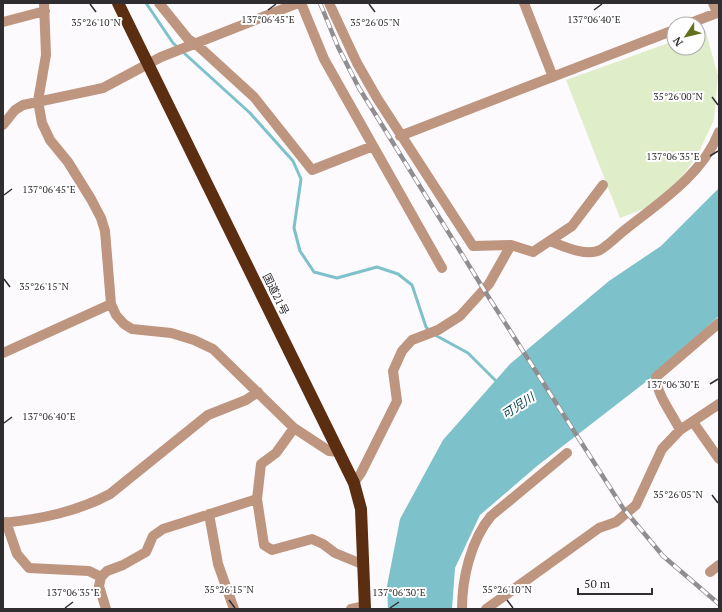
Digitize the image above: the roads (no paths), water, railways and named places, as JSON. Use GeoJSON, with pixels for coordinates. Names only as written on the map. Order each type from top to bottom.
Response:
{"type":"FeatureCollection","features":[{"type":"Feature","properties":{"kind":"highway","name":"国道21号"},"geometry":{"type":"LineString","coordinates":[[118,3],[354,483],[361,510],[365,607]]}},
{"type":"Feature","properties":{"kind":"street"},"geometry":{"type":"LineString","coordinates":[[159,3],[188,39],[196,44],[254,97],[312,170],[373,146]]}},
{"type":"Feature","properties":{"kind":"street"},"geometry":{"type":"LineString","coordinates":[[3,125],[15,110],[23,104],[103,88],[147,63],[298,3]]}},
{"type":"Feature","properties":{"kind":"street"},"geometry":{"type":"LineString","coordinates":[[301,3],[324,59],[442,268]]}},
{"type":"Feature","properties":{"kind":"street"},"geometry":{"type":"LineString","coordinates":[[329,3],[356,64],[400,136],[473,246],[511,245],[533,252],[572,226],[603,185]]}},
{"type":"Feature","properties":{"kind":"street"},"geometry":{"type":"LineString","coordinates":[[524,3],[553,77]]}},
{"type":"Feature","properties":{"kind":"street"},"geometry":{"type":"LineString","coordinates":[[706,19],[718,16],[713,3]]}},
{"type":"Feature","properties":{"kind":"street"},"geometry":{"type":"LineString","coordinates":[[3,22],[44,7],[46,55],[38,101],[42,123],[50,140],[68,162],[101,218],[105,231],[111,304],[116,315],[124,324],[132,329],[170,332],[194,340],[213,349],[294,428],[329,451],[340,452]]}},
{"type":"Feature","properties":{"kind":"street"},"geometry":{"type":"LineString","coordinates":[[400,136],[666,33]]}},
{"type":"Feature","properties":{"kind":"street"},"geometry":{"type":"LineString","coordinates":[[550,241],[575,251],[599,250],[663,200],[692,174],[709,152],[719,132]]}},
{"type":"Feature","properties":{"kind":"street"},"geometry":{"type":"LineString","coordinates":[[354,483],[362,473],[398,401],[393,371],[402,351],[412,340],[438,330],[460,316],[489,284],[511,245]]}},
{"type":"Feature","properties":{"kind":"street"},"geometry":{"type":"LineString","coordinates":[[3,353],[111,304]]}},
{"type":"Feature","properties":{"kind":"street"},"geometry":{"type":"LineString","coordinates":[[680,430],[673,414],[657,388],[656,377],[719,323]]}},
{"type":"Feature","properties":{"kind":"street"},"geometry":{"type":"LineString","coordinates":[[101,577],[88,571],[29,568],[17,554],[5,522],[55,516],[93,504],[110,494],[208,415],[246,400],[258,392]]}},
{"type":"Feature","properties":{"kind":"street"},"geometry":{"type":"LineString","coordinates":[[486,609],[599,528],[616,522],[636,505],[662,448],[680,430],[719,404]]}},
{"type":"Feature","properties":{"kind":"street"},"geometry":{"type":"LineString","coordinates":[[693,422],[719,458]]}},
{"type":"Feature","properties":{"kind":"street"},"geometry":{"type":"LineString","coordinates":[[294,428],[276,453],[260,464],[257,499],[264,545],[272,550],[312,539],[323,544],[335,553],[364,559]]}},
{"type":"Feature","properties":{"kind":"street"},"geometry":{"type":"LineString","coordinates":[[462,609],[468,564],[477,537],[484,525],[491,516],[567,453]]}},
{"type":"Feature","properties":{"kind":"street"},"geometry":{"type":"LineString","coordinates":[[106,609],[99,586],[101,577],[107,571],[123,565],[146,552],[153,536],[162,529],[257,499]]}},
{"type":"Feature","properties":{"kind":"street"},"geometry":{"type":"LineString","coordinates":[[209,514],[218,564],[234,609]]}},
{"type":"Feature","properties":{"kind":"street"},"geometry":{"type":"LineString","coordinates":[[710,572],[719,565]]}},
{"type":"Feature","properties":{"kind":"street"},"geometry":{"type":"LineString","coordinates":[[351,609],[365,607]]}},
{"type":"Feature","properties":{"kind":"water","name":"可児川"},"geometry":{"type":"Polygon","coordinates":[[[719,188],[719,316],[656,374],[537,466],[480,515],[455,568],[452,609],[388,609],[387,586],[400,519],[443,440],[510,364],[609,281],[661,246],[719,188]]]}},
{"type":"Feature","properties":{"kind":"waterway"},"geometry":{"type":"LineString","coordinates":[[146,3],[173,43],[250,113],[293,161],[301,179],[294,228],[300,251],[314,272],[337,278],[377,267],[398,274],[412,285],[426,327],[430,331]]}},
{"type":"Feature","properties":{"kind":"waterway"},"geometry":{"type":"LineString","coordinates":[[435,335],[468,353],[498,383]]}},
{"type":"Feature","properties":{"kind":"railway"},"geometry":{"type":"LineString","coordinates":[[320,3],[338,47],[359,88],[486,293],[623,508],[663,556],[719,604]]}}]}
